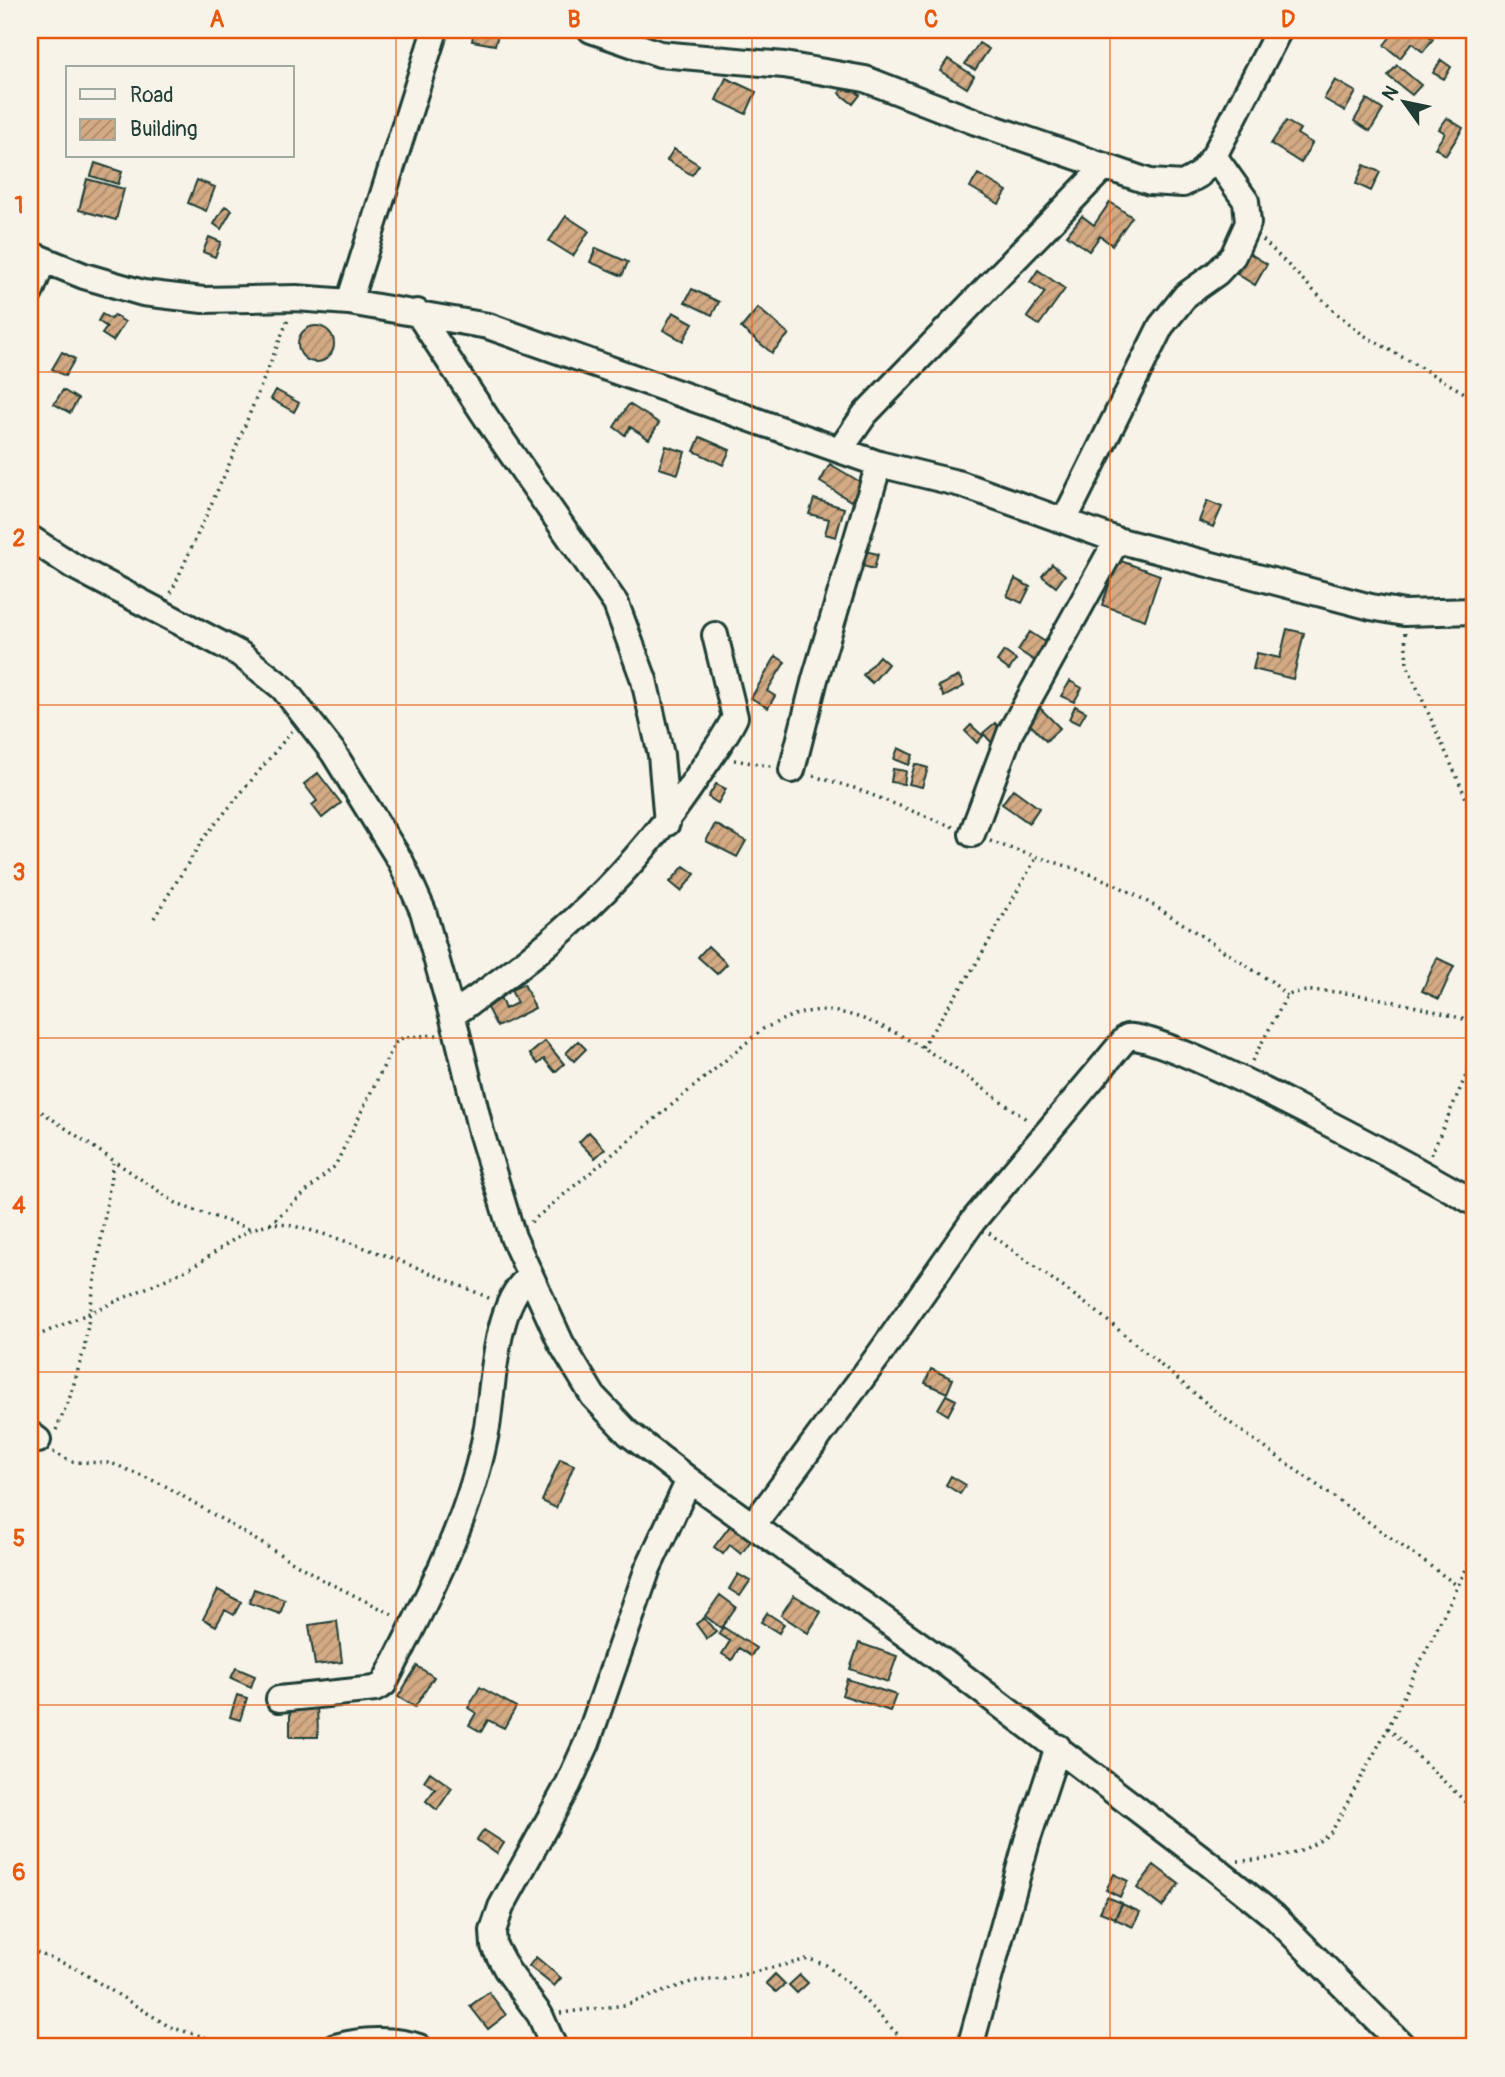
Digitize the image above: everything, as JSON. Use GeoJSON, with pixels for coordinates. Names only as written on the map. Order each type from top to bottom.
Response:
{"type":"FeatureCollection","features":[{"type":"Feature","properties":{"kind":"street"},"geometry":{"type":"LineString","coordinates":[[349,302],[435,30]]}},
{"type":"Feature","properties":{"kind":"street"},"geometry":{"type":"LineString","coordinates":[[591,30],[660,54],[784,65],[865,79],[1150,182],[1183,184],[1199,175],[1214,156],[1279,30]]}},
{"type":"Feature","properties":{"kind":"street"},"geometry":{"type":"LineString","coordinates":[[1065,519],[1161,326],[1186,295],[1217,273],[1233,256],[1248,223],[1246,201],[1214,156]]}},
{"type":"Feature","properties":{"kind":"street"},"geometry":{"type":"LineString","coordinates":[[840,450],[864,414],[1105,166]]}},
{"type":"Feature","properties":{"kind":"street"},"geometry":{"type":"LineString","coordinates":[[30,293],[36,258],[143,293],[203,300],[296,298],[349,302],[488,326],[880,464],[961,484],[1065,519],[1117,540],[1304,591],[1404,613],[1475,611]]}},
{"type":"Feature","properties":{"kind":"street"},"geometry":{"type":"LineString","coordinates":[[417,312],[488,421],[616,604],[644,680],[661,755],[667,823]]}},
{"type":"Feature","properties":{"kind":"street"},"geometry":{"type":"LineString","coordinates":[[792,770],[815,679],[880,464]]}},
{"type":"Feature","properties":{"kind":"street"},"geometry":{"type":"LineString","coordinates":[[30,538],[73,566],[163,611],[240,654],[283,688],[333,752],[401,862],[423,911],[455,1024],[481,1132],[513,1237],[561,1343],[593,1396],[628,1433],[689,1480],[754,1524],[1058,1748],[1275,1916],[1397,2044]]}},
{"type":"Feature","properties":{"kind":"street"},"geometry":{"type":"LineString","coordinates":[[972,834],[1010,733],[1117,540]]}},
{"type":"Feature","properties":{"kind":"street"},"geometry":{"type":"LineString","coordinates":[[455,1024],[611,887],[667,823],[735,717],[715,635]]}},
{"type":"Feature","properties":{"kind":"street"},"geometry":{"type":"LineString","coordinates":[[754,1524],[879,1355],[973,1221],[1128,1037],[1146,1038],[1241,1081],[1424,1174],[1475,1203]]}},
{"type":"Feature","properties":{"kind":"street"},"geometry":{"type":"LineString","coordinates":[[279,1699],[375,1689],[384,1684],[459,1526],[479,1462],[507,1307],[520,1284],[530,1278]]}},
{"type":"Feature","properties":{"kind":"street"},"geometry":{"type":"LineString","coordinates":[[554,2047],[540,2015],[507,1970],[494,1946],[494,1931],[501,1907],[568,1785],[587,1743],[648,1568],[689,1480]]}},
{"type":"Feature","properties":{"kind":"street"},"geometry":{"type":"LineString","coordinates":[[970,2047],[1027,1841],[1058,1748]]}},
{"type":"Feature","properties":{"kind":"street"},"geometry":{"type":"LineString","coordinates":[[335,2047],[355,2042],[387,2042],[419,2047]]}},
{"type":"Feature","properties":{"kind":"path"},"geometry":{"type":"LineString","coordinates":[[1248,223],[1335,312],[1362,334],[1475,399]]}},
{"type":"Feature","properties":{"kind":"path"},"geometry":{"type":"LineString","coordinates":[[163,611],[228,467],[296,298]]}},
{"type":"Feature","properties":{"kind":"path"},"geometry":{"type":"LineString","coordinates":[[1404,613],[1407,665],[1475,818]]}},
{"type":"Feature","properties":{"kind":"path"},"geometry":{"type":"LineString","coordinates":[[153,918],[231,803],[305,716]]}},
{"type":"Feature","properties":{"kind":"path"},"geometry":{"type":"LineString","coordinates":[[711,755],[792,770],[855,788],[1036,859],[1082,870],[1154,906],[1271,981],[1287,996]]}},
{"type":"Feature","properties":{"kind":"path"},"geometry":{"type":"LineString","coordinates":[[922,1047],[971,973],[1036,859]]}},
{"type":"Feature","properties":{"kind":"path"},"geometry":{"type":"LineString","coordinates":[[1241,1081],[1287,996],[1303,990],[1395,1002],[1475,1022]]}},
{"type":"Feature","properties":{"kind":"path"},"geometry":{"type":"LineString","coordinates":[[513,1237],[753,1037],[791,1015],[815,1011],[842,1013],[922,1047],[1046,1133]]}},
{"type":"Feature","properties":{"kind":"path"},"geometry":{"type":"LineString","coordinates":[[30,1339],[186,1270],[269,1224],[335,1166],[399,1040],[455,1024]]}},
{"type":"Feature","properties":{"kind":"path"},"geometry":{"type":"LineString","coordinates":[[1424,1174],[1456,1093],[1475,1055]]}},
{"type":"Feature","properties":{"kind":"path"},"geometry":{"type":"LineString","coordinates":[[30,1104],[113,1163],[179,1205],[254,1230]]}},
{"type":"Feature","properties":{"kind":"path"},"geometry":{"type":"LineString","coordinates":[[113,1163],[90,1313],[69,1400],[38,1441],[66,1460],[111,1463],[164,1485],[323,1580],[414,1625]]}},
{"type":"Feature","properties":{"kind":"path"},"geometry":{"type":"LineString","coordinates":[[973,1221],[1097,1312],[1229,1422],[1458,1586]]}},
{"type":"Feature","properties":{"kind":"path"},"geometry":{"type":"LineString","coordinates":[[269,1224],[303,1228],[454,1282],[507,1307]]}},
{"type":"Feature","properties":{"kind":"path"},"geometry":{"type":"LineString","coordinates":[[1208,1863],[1270,1860],[1324,1839],[1345,1809],[1388,1728],[1475,1551]]}},
{"type":"Feature","properties":{"kind":"path"},"geometry":{"type":"LineString","coordinates":[[1388,1728],[1475,1811]]}},
{"type":"Feature","properties":{"kind":"path"},"geometry":{"type":"LineString","coordinates":[[30,1950],[75,1968],[170,2027],[238,2047]]}},
{"type":"Feature","properties":{"kind":"path"},"geometry":{"type":"LineString","coordinates":[[540,2015],[625,2005],[694,1981],[725,1979],[809,1959],[825,1965],[849,1984],[910,2047]]}},
{"type":"Feature","properties":{"kind":"building"},"geometry":{"type":"Polygon","coordinates":[[[474,30],[498,35],[495,45],[472,41],[474,30]]]}},
{"type":"Feature","properties":{"kind":"building"},"geometry":{"type":"Polygon","coordinates":[[[1396,30],[1422,30],[1433,39],[1423,52],[1412,43],[1400,58],[1384,45],[1396,30]]]}},
{"type":"Feature","properties":{"kind":"building"},"geometry":{"type":"Polygon","coordinates":[[[979,43],[989,49],[975,70],[965,64],[979,43]]]}},
{"type":"Feature","properties":{"kind":"building"},"geometry":{"type":"Polygon","coordinates":[[[948,59],[974,76],[967,88],[940,71],[948,59]]]}},
{"type":"Feature","properties":{"kind":"building"},"geometry":{"type":"Polygon","coordinates":[[[1441,60],[1451,67],[1444,79],[1433,73],[1441,60]]]}},
{"type":"Feature","properties":{"kind":"building"},"geometry":{"type":"Polygon","coordinates":[[[1397,65],[1421,85],[1412,95],[1388,76],[1397,65]]]}},
{"type":"Feature","properties":{"kind":"building"},"geometry":{"type":"Polygon","coordinates":[[[726,78],[756,92],[746,114],[716,100],[726,78]]]}},
{"type":"Feature","properties":{"kind":"building"},"geometry":{"type":"Polygon","coordinates":[[[1335,80],[1356,92],[1345,111],[1324,99],[1335,80]]]}},
{"type":"Feature","properties":{"kind":"building"},"geometry":{"type":"Polygon","coordinates":[[[846,84],[860,95],[853,104],[839,93],[846,84]]]}},
{"type":"Feature","properties":{"kind":"building"},"geometry":{"type":"Polygon","coordinates":[[[1367,99],[1383,110],[1370,131],[1354,121],[1367,99]]]}},
{"type":"Feature","properties":{"kind":"building"},"geometry":{"type":"Polygon","coordinates":[[[1447,118],[1463,128],[1446,155],[1435,148],[1445,133],[1439,129],[1447,118]]]}},
{"type":"Feature","properties":{"kind":"building"},"geometry":{"type":"Polygon","coordinates":[[[1286,121],[1300,129],[1297,134],[1312,143],[1301,163],[1271,144],[1286,121]]]}},
{"type":"Feature","properties":{"kind":"building"},"geometry":{"type":"Polygon","coordinates":[[[674,149],[699,165],[692,175],[667,160],[674,149]]]}},
{"type":"Feature","properties":{"kind":"building"},"geometry":{"type":"Polygon","coordinates":[[[95,163],[122,172],[118,184],[91,176],[95,163]]]}},
{"type":"Feature","properties":{"kind":"building"},"geometry":{"type":"Polygon","coordinates":[[[1364,165],[1380,172],[1371,191],[1356,184],[1364,165]]]}},
{"type":"Feature","properties":{"kind":"building"},"geometry":{"type":"Polygon","coordinates":[[[978,174],[1007,191],[999,204],[970,187],[978,174]]]}},
{"type":"Feature","properties":{"kind":"building"},"geometry":{"type":"Polygon","coordinates":[[[87,179],[124,189],[116,220],[79,210],[87,179]]]}},
{"type":"Feature","properties":{"kind":"building"},"geometry":{"type":"Polygon","coordinates":[[[197,180],[215,187],[206,211],[188,203],[197,180]]]}},
{"type":"Feature","properties":{"kind":"building"},"geometry":{"type":"Polygon","coordinates":[[[1110,202],[1132,217],[1112,245],[1100,236],[1089,251],[1067,235],[1082,216],[1094,225],[1110,202]]]}},
{"type":"Feature","properties":{"kind":"building"},"geometry":{"type":"Polygon","coordinates":[[[225,206],[232,210],[221,229],[214,224],[225,206]]]}},
{"type":"Feature","properties":{"kind":"building"},"geometry":{"type":"Polygon","coordinates":[[[566,216],[589,231],[573,256],[549,241],[566,216]]]}},
{"type":"Feature","properties":{"kind":"building"},"geometry":{"type":"Polygon","coordinates":[[[209,237],[221,242],[215,257],[203,252],[209,237]]]}},
{"type":"Feature","properties":{"kind":"building"},"geometry":{"type":"Polygon","coordinates":[[[596,248],[628,262],[622,276],[590,262],[596,248]]]}},
{"type":"Feature","properties":{"kind":"building"},"geometry":{"type":"Polygon","coordinates":[[[1249,253],[1267,264],[1255,285],[1237,274],[1249,253]]]}},
{"type":"Feature","properties":{"kind":"building"},"geometry":{"type":"Polygon","coordinates":[[[1038,270],[1065,289],[1039,325],[1027,317],[1045,292],[1030,282],[1038,270]]]}},
{"type":"Feature","properties":{"kind":"building"},"geometry":{"type":"Polygon","coordinates":[[[692,289],[719,302],[712,315],[685,302],[692,289]]]}},
{"type":"Feature","properties":{"kind":"building"},"geometry":{"type":"Polygon","coordinates":[[[758,308],[789,334],[772,353],[741,328],[758,308]]]}},
{"type":"Feature","properties":{"kind":"building"},"geometry":{"type":"Polygon","coordinates":[[[673,312],[693,323],[683,341],[663,330],[673,312]]]}},
{"type":"Feature","properties":{"kind":"building"},"geometry":{"type":"Polygon","coordinates":[[[102,314],[111,319],[114,315],[125,322],[113,341],[102,334],[107,327],[98,321],[102,314]]]}},
{"type":"Feature","properties":{"kind":"building"},"geometry":{"type":"Polygon","coordinates":[[[316,326],[329,331],[334,344],[329,357],[316,362],[303,357],[298,344],[303,331],[316,326]]]}},
{"type":"Feature","properties":{"kind":"building"},"geometry":{"type":"Polygon","coordinates":[[[62,352],[75,359],[65,376],[52,369],[62,352]]]}},
{"type":"Feature","properties":{"kind":"building"},"geometry":{"type":"Polygon","coordinates":[[[63,390],[78,399],[70,413],[54,404],[63,390]]]}},
{"type":"Feature","properties":{"kind":"building"},"geometry":{"type":"Polygon","coordinates":[[[276,390],[299,403],[294,412],[271,399],[276,390]]]}},
{"type":"Feature","properties":{"kind":"building"},"geometry":{"type":"Polygon","coordinates":[[[629,404],[659,423],[649,439],[630,427],[625,435],[614,427],[629,404]]]}},
{"type":"Feature","properties":{"kind":"building"},"geometry":{"type":"Polygon","coordinates":[[[700,437],[730,450],[723,465],[694,451],[700,437]]]}},
{"type":"Feature","properties":{"kind":"building"},"geometry":{"type":"Polygon","coordinates":[[[666,446],[685,452],[678,474],[659,468],[666,446]]]}},
{"type":"Feature","properties":{"kind":"building"},"geometry":{"type":"Polygon","coordinates":[[[830,464],[862,483],[851,501],[820,482],[830,464]]]}},
{"type":"Feature","properties":{"kind":"building"},"geometry":{"type":"Polygon","coordinates":[[[814,499],[844,508],[836,537],[825,534],[829,519],[809,514],[814,499]]]}},
{"type":"Feature","properties":{"kind":"building"},"geometry":{"type":"Polygon","coordinates":[[[1207,501],[1222,507],[1213,527],[1199,521],[1207,501]]]}},
{"type":"Feature","properties":{"kind":"building"},"geometry":{"type":"Polygon","coordinates":[[[860,550],[878,554],[874,569],[856,564],[860,550]]]}},
{"type":"Feature","properties":{"kind":"building"},"geometry":{"type":"Polygon","coordinates":[[[1118,560],[1160,575],[1145,620],[1102,605],[1118,560]]]}},
{"type":"Feature","properties":{"kind":"building"},"geometry":{"type":"Polygon","coordinates":[[[1052,564],[1065,575],[1056,587],[1042,576],[1052,564]]]}},
{"type":"Feature","properties":{"kind":"building"},"geometry":{"type":"Polygon","coordinates":[[[1015,579],[1030,587],[1022,603],[1007,596],[1015,579]]]}},
{"type":"Feature","properties":{"kind":"building"},"geometry":{"type":"Polygon","coordinates":[[[1287,629],[1304,633],[1293,679],[1253,669],[1257,653],[1280,658],[1287,629]]]}},
{"type":"Feature","properties":{"kind":"building"},"geometry":{"type":"Polygon","coordinates":[[[1030,632],[1047,643],[1035,661],[1018,650],[1030,632]]]}},
{"type":"Feature","properties":{"kind":"building"},"geometry":{"type":"Polygon","coordinates":[[[1004,651],[1016,660],[1009,670],[997,661],[1004,651]]]}},
{"type":"Feature","properties":{"kind":"building"},"geometry":{"type":"Polygon","coordinates":[[[776,656],[785,662],[767,691],[775,696],[768,708],[751,698],[776,656]]]}},
{"type":"Feature","properties":{"kind":"building"},"geometry":{"type":"Polygon","coordinates":[[[879,656],[888,664],[872,683],[863,675],[879,656]]]}},
{"type":"Feature","properties":{"kind":"building"},"geometry":{"type":"Polygon","coordinates":[[[959,676],[964,686],[944,697],[938,686],[959,676]]]}},
{"type":"Feature","properties":{"kind":"building"},"geometry":{"type":"Polygon","coordinates":[[[1070,681],[1082,688],[1074,702],[1061,696],[1070,681]]]}},
{"type":"Feature","properties":{"kind":"building"},"geometry":{"type":"Polygon","coordinates":[[[1038,706],[1060,728],[1046,741],[1025,719],[1038,706]]]}},
{"type":"Feature","properties":{"kind":"building"},"geometry":{"type":"Polygon","coordinates":[[[1075,706],[1086,712],[1079,724],[1069,719],[1075,706]]]}},
{"type":"Feature","properties":{"kind":"building"},"geometry":{"type":"Polygon","coordinates":[[[995,723],[1003,732],[992,743],[983,733],[995,723]]]}},
{"type":"Feature","properties":{"kind":"building"},"geometry":{"type":"Polygon","coordinates":[[[971,725],[983,736],[977,743],[965,731],[971,725]]]}},
{"type":"Feature","properties":{"kind":"building"},"geometry":{"type":"Polygon","coordinates":[[[898,748],[913,755],[909,765],[894,759],[898,748]]]}},
{"type":"Feature","properties":{"kind":"building"},"geometry":{"type":"Polygon","coordinates":[[[915,764],[928,768],[922,787],[909,784],[915,764]]]}},
{"type":"Feature","properties":{"kind":"building"},"geometry":{"type":"Polygon","coordinates":[[[893,769],[906,771],[904,784],[891,782],[893,769]]]}},
{"type":"Feature","properties":{"kind":"building"},"geometry":{"type":"Polygon","coordinates":[[[318,773],[341,803],[322,818],[312,805],[317,801],[304,784],[318,773]]]}},
{"type":"Feature","properties":{"kind":"building"},"geometry":{"type":"Polygon","coordinates":[[[716,784],[726,789],[718,803],[708,797],[716,784]]]}},
{"type":"Feature","properties":{"kind":"building"},"geometry":{"type":"Polygon","coordinates":[[[1013,789],[1039,808],[1029,823],[1002,804],[1013,789]]]}},
{"type":"Feature","properties":{"kind":"building"},"geometry":{"type":"Polygon","coordinates":[[[715,824],[746,841],[737,857],[706,841],[715,824]]]}},
{"type":"Feature","properties":{"kind":"building"},"geometry":{"type":"Polygon","coordinates":[[[684,866],[695,874],[681,891],[670,882],[684,866]]]}},
{"type":"Feature","properties":{"kind":"building"},"geometry":{"type":"Polygon","coordinates":[[[708,946],[727,964],[717,974],[698,957],[708,946]]]}},
{"type":"Feature","properties":{"kind":"building"},"geometry":{"type":"Polygon","coordinates":[[[1437,958],[1454,966],[1439,999],[1422,991],[1437,958]]]}},
{"type":"Feature","properties":{"kind":"building"},"geometry":{"type":"Polygon","coordinates":[[[524,984],[535,1008],[497,1027],[486,1006],[501,999],[505,1009],[517,1003],[511,990],[524,984]]]}},
{"type":"Feature","properties":{"kind":"building"},"geometry":{"type":"Polygon","coordinates":[[[545,1041],[564,1064],[555,1072],[544,1059],[538,1064],[530,1054],[545,1041]]]}},
{"type":"Feature","properties":{"kind":"building"},"geometry":{"type":"Polygon","coordinates":[[[578,1041],[586,1049],[574,1061],[566,1053],[578,1041]]]}},
{"type":"Feature","properties":{"kind":"building"},"geometry":{"type":"Polygon","coordinates":[[[589,1132],[605,1149],[595,1158],[579,1142],[589,1132]]]}},
{"type":"Feature","properties":{"kind":"building"},"geometry":{"type":"Polygon","coordinates":[[[931,1369],[953,1379],[947,1393],[925,1383],[931,1369]]]}},
{"type":"Feature","properties":{"kind":"building"},"geometry":{"type":"Polygon","coordinates":[[[946,1395],[956,1400],[948,1415],[938,1409],[946,1395]]]}},
{"type":"Feature","properties":{"kind":"building"},"geometry":{"type":"Polygon","coordinates":[[[560,1459],[574,1465],[556,1508],[542,1501],[560,1459]]]}},
{"type":"Feature","properties":{"kind":"building"},"geometry":{"type":"Polygon","coordinates":[[[951,1476],[966,1485],[960,1494],[946,1485],[951,1476]]]}},
{"type":"Feature","properties":{"kind":"building"},"geometry":{"type":"Polygon","coordinates":[[[736,1518],[756,1534],[741,1554],[730,1545],[723,1554],[714,1547],[736,1518]]]}},
{"type":"Feature","properties":{"kind":"building"},"geometry":{"type":"Polygon","coordinates":[[[738,1574],[750,1581],[740,1596],[729,1589],[738,1574]]]}},
{"type":"Feature","properties":{"kind":"building"},"geometry":{"type":"Polygon","coordinates":[[[254,1589],[285,1600],[280,1614],[249,1603],[254,1589]]]}},
{"type":"Feature","properties":{"kind":"building"},"geometry":{"type":"Polygon","coordinates":[[[218,1590],[241,1602],[234,1615],[225,1610],[216,1626],[203,1619],[218,1590]]]}},
{"type":"Feature","properties":{"kind":"building"},"geometry":{"type":"Polygon","coordinates":[[[720,1595],[736,1607],[721,1628],[705,1616],[720,1595]]]}},
{"type":"Feature","properties":{"kind":"building"},"geometry":{"type":"Polygon","coordinates":[[[794,1595],[821,1612],[808,1633],[781,1615],[794,1595]]]}},
{"type":"Feature","properties":{"kind":"building"},"geometry":{"type":"Polygon","coordinates":[[[767,1613],[784,1624],[779,1633],[761,1622],[767,1613]]]}},
{"type":"Feature","properties":{"kind":"building"},"geometry":{"type":"Polygon","coordinates":[[[704,1618],[716,1632],[707,1639],[696,1624],[704,1618]]]}},
{"type":"Feature","properties":{"kind":"building"},"geometry":{"type":"Polygon","coordinates":[[[337,1621],[342,1662],[315,1665],[309,1625],[337,1621]]]}},
{"type":"Feature","properties":{"kind":"building"},"geometry":{"type":"Polygon","coordinates":[[[723,1627],[756,1648],[751,1656],[739,1648],[732,1660],[722,1654],[730,1641],[719,1634],[723,1627]]]}},
{"type":"Feature","properties":{"kind":"building"},"geometry":{"type":"Polygon","coordinates":[[[859,1643],[897,1656],[888,1682],[850,1669],[859,1643]]]}},
{"type":"Feature","properties":{"kind":"building"},"geometry":{"type":"Polygon","coordinates":[[[417,1666],[434,1677],[415,1707],[398,1697],[417,1666]]]}},
{"type":"Feature","properties":{"kind":"building"},"geometry":{"type":"Polygon","coordinates":[[[236,1668],[255,1676],[251,1687],[231,1678],[236,1668]]]}},
{"type":"Feature","properties":{"kind":"building"},"geometry":{"type":"Polygon","coordinates":[[[847,1679],[896,1695],[890,1711],[842,1695],[847,1679]]]}},
{"type":"Feature","properties":{"kind":"building"},"geometry":{"type":"Polygon","coordinates":[[[480,1687],[516,1707],[504,1728],[488,1720],[481,1732],[469,1725],[476,1713],[468,1708],[480,1687]]]}},
{"type":"Feature","properties":{"kind":"building"},"geometry":{"type":"Polygon","coordinates":[[[237,1695],[247,1698],[240,1720],[230,1717],[237,1695]]]}},
{"type":"Feature","properties":{"kind":"building"},"geometry":{"type":"Polygon","coordinates":[[[317,1703],[318,1737],[290,1737],[290,1704],[317,1703]]]}},
{"type":"Feature","properties":{"kind":"building"},"geometry":{"type":"Polygon","coordinates":[[[430,1772],[452,1788],[437,1810],[426,1801],[435,1789],[424,1781],[430,1772]]]}},
{"type":"Feature","properties":{"kind":"building"},"geometry":{"type":"Polygon","coordinates":[[[484,1830],[504,1843],[497,1854],[477,1840],[484,1830]]]}},
{"type":"Feature","properties":{"kind":"building"},"geometry":{"type":"Polygon","coordinates":[[[1154,1865],[1179,1884],[1162,1907],[1137,1888],[1154,1865]]]}},
{"type":"Feature","properties":{"kind":"building"},"geometry":{"type":"Polygon","coordinates":[[[1114,1874],[1128,1881],[1120,1897],[1106,1890],[1114,1874]]]}},
{"type":"Feature","properties":{"kind":"building"},"geometry":{"type":"Polygon","coordinates":[[[1107,1897],[1122,1903],[1115,1918],[1100,1912],[1107,1897]]]}},
{"type":"Feature","properties":{"kind":"building"},"geometry":{"type":"Polygon","coordinates":[[[1122,1904],[1140,1912],[1133,1927],[1115,1919],[1122,1904]]]}},
{"type":"Feature","properties":{"kind":"building"},"geometry":{"type":"Polygon","coordinates":[[[536,1957],[561,1978],[554,1986],[529,1966],[536,1957]]]}},
{"type":"Feature","properties":{"kind":"building"},"geometry":{"type":"Polygon","coordinates":[[[775,1974],[785,1984],[776,1992],[766,1983],[775,1974]]]}},
{"type":"Feature","properties":{"kind":"building"},"geometry":{"type":"Polygon","coordinates":[[[800,1975],[808,1983],[797,1993],[789,1985],[800,1975]]]}},
{"type":"Feature","properties":{"kind":"building"},"geometry":{"type":"Polygon","coordinates":[[[489,1992],[506,2015],[488,2029],[470,2006],[489,1992]]]}}]}
